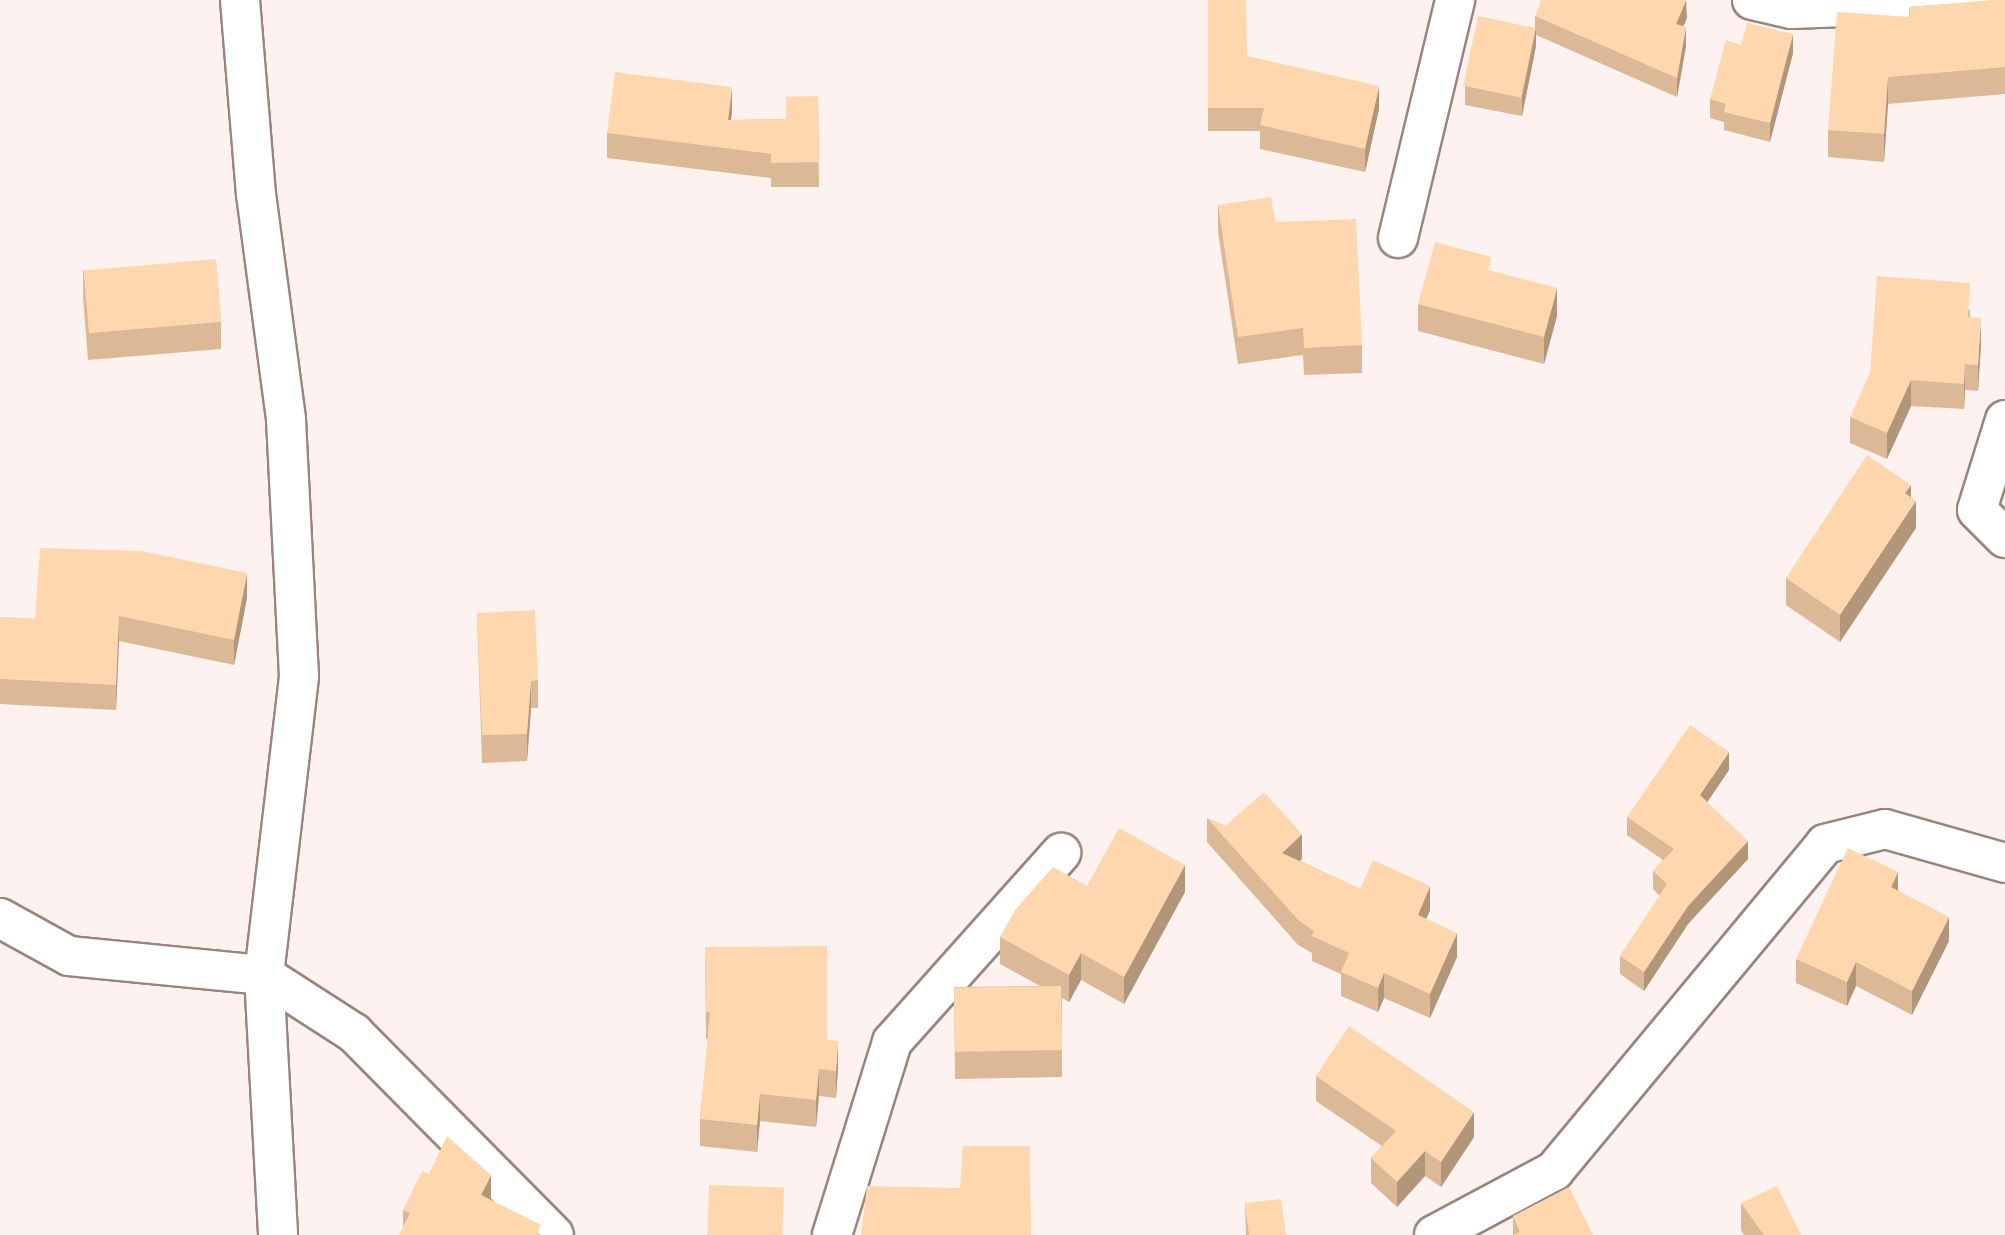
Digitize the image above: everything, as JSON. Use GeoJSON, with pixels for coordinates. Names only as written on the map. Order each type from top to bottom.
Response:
{"type":"FeatureCollection","features":[{"type":"Feature","properties":{"kind":"street"},"geometry":{"type":"LineString","coordinates":[[240,0],[256,194],[286,420],[299,677],[264,975],[278,1235]]}},
{"type":"Feature","properties":{"kind":"street"},"geometry":{"type":"LineString","coordinates":[[1398,238],[1455,0]]}},
{"type":"Feature","properties":{"kind":"street"},"geometry":{"type":"LineString","coordinates":[[1752,0],[1791,9],[2005,1]]}},
{"type":"Feature","properties":{"kind":"street"},"geometry":{"type":"LineString","coordinates":[[2005,420],[1977,510],[2005,538]]}},
{"type":"Feature","properties":{"kind":"street"},"geometry":{"type":"LineString","coordinates":[[1434,1235],[1554,1171],[1825,844],[1885,829],[2005,863]]}},
{"type":"Feature","properties":{"kind":"street"},"geometry":{"type":"LineString","coordinates":[[832,1235],[892,1042],[1061,853]]}},
{"type":"Feature","properties":{"kind":"street"},"geometry":{"type":"LineString","coordinates":[[0,918],[69,956],[264,975],[354,1033],[554,1235]]}},
{"type":"Feature","properties":{"kind":"building"},"geometry":{"type":"Polygon","coordinates":[[[1208,0],[1246,0],[1247,56],[1379,86],[1365,149],[1260,125],[1264,108],[1208,108],[1208,0]]]}},
{"type":"Feature","properties":{"kind":"building"},"geometry":{"type":"Polygon","coordinates":[[[1541,0],[1686,0],[1676,24],[1686,27],[1677,78],[1535,16],[1541,0]]]}},
{"type":"Feature","properties":{"kind":"building"},"geometry":{"type":"Polygon","coordinates":[[[2005,0],[2005,67],[1888,77],[1884,134],[1828,130],[1837,12],[1910,17],[1909,7],[2005,0]]]}},
{"type":"Feature","properties":{"kind":"building"},"geometry":{"type":"Polygon","coordinates":[[[1478,16],[1536,28],[1521,98],[1463,85],[1478,16]]]}},
{"type":"Feature","properties":{"kind":"building"},"geometry":{"type":"Polygon","coordinates":[[[1747,23],[1793,34],[1770,123],[1724,112],[1726,104],[1710,99],[1726,40],[1741,45],[1747,23]]]}},
{"type":"Feature","properties":{"kind":"building"},"geometry":{"type":"Polygon","coordinates":[[[615,72],[732,87],[728,120],[786,119],[786,97],[818,96],[819,162],[771,163],[771,154],[607,133],[615,72]]]}},
{"type":"Feature","properties":{"kind":"building"},"geometry":{"type":"Polygon","coordinates":[[[1271,197],[1275,222],[1356,219],[1362,345],[1304,348],[1303,328],[1238,337],[1218,205],[1271,197]]]}},
{"type":"Feature","properties":{"kind":"building"},"geometry":{"type":"Polygon","coordinates":[[[1435,242],[1491,257],[1488,270],[1557,288],[1544,337],[1418,304],[1435,242]]]}},
{"type":"Feature","properties":{"kind":"building"},"geometry":{"type":"Polygon","coordinates":[[[216,259],[221,322],[89,333],[84,271],[216,259]]]}},
{"type":"Feature","properties":{"kind":"building"},"geometry":{"type":"Polygon","coordinates":[[[1877,276],[1970,283],[1968,317],[1981,318],[1978,365],[1965,364],[1964,384],[1911,380],[1887,433],[1850,417],[1870,373],[1877,276]]]}},
{"type":"Feature","properties":{"kind":"building"},"geometry":{"type":"Polygon","coordinates":[[[1867,455],[1911,485],[1905,493],[1916,501],[1840,615],[1786,578],[1867,455]]]}},
{"type":"Feature","properties":{"kind":"building"},"geometry":{"type":"Polygon","coordinates":[[[40,548],[141,551],[247,573],[234,640],[119,616],[116,685],[0,679],[0,617],[35,619],[40,548]]]}},
{"type":"Feature","properties":{"kind":"building"},"geometry":{"type":"Polygon","coordinates":[[[535,610],[538,680],[531,681],[527,734],[482,735],[477,613],[535,610]]]}},
{"type":"Feature","properties":{"kind":"building"},"geometry":{"type":"Polygon","coordinates":[[[1690,725],[1729,752],[1700,795],[1748,841],[1688,906],[1644,972],[1620,956],[1667,884],[1653,871],[1674,849],[1627,817],[1690,725]]]}},
{"type":"Feature","properties":{"kind":"building"},"geometry":{"type":"Polygon","coordinates":[[[1264,792],[1302,834],[1282,853],[1360,889],[1373,860],[1430,886],[1418,915],[1457,933],[1430,994],[1384,973],[1378,988],[1341,972],[1349,953],[1312,936],[1314,931],[1298,920],[1207,818],[1225,826],[1264,792]]]}},
{"type":"Feature","properties":{"kind":"building"},"geometry":{"type":"Polygon","coordinates":[[[1119,828],[1185,865],[1124,977],[1081,953],[1069,975],[1000,937],[1015,910],[1053,867],[1087,886],[1119,828]]]}},
{"type":"Feature","properties":{"kind":"building"},"geometry":{"type":"Polygon","coordinates":[[[1848,848],[1898,872],[1891,887],[1949,917],[1912,991],[1856,962],[1847,982],[1796,959],[1848,848]]]}},
{"type":"Feature","properties":{"kind":"building"},"geometry":{"type":"Polygon","coordinates":[[[827,946],[827,1040],[838,1041],[836,1071],[819,1069],[816,1100],[760,1094],[757,1125],[700,1119],[710,1012],[706,1012],[705,947],[827,946]]]}},
{"type":"Feature","properties":{"kind":"building"},"geometry":{"type":"Polygon","coordinates":[[[1061,986],[1062,1050],[955,1052],[954,988],[1061,986]]]}},
{"type":"Feature","properties":{"kind":"building"},"geometry":{"type":"Polygon","coordinates":[[[1349,1026],[1474,1112],[1441,1162],[1425,1151],[1397,1182],[1371,1158],[1396,1131],[1316,1076],[1349,1026]]]}},
{"type":"Feature","properties":{"kind":"building"},"geometry":{"type":"Polygon","coordinates":[[[447,1136],[491,1175],[481,1195],[541,1225],[537,1235],[399,1235],[410,1213],[403,1210],[422,1171],[429,1174],[447,1136]]]}},
{"type":"Feature","properties":{"kind":"building"},"geometry":{"type":"Polygon","coordinates":[[[963,1146],[1030,1146],[1031,1235],[861,1235],[867,1186],[960,1188],[963,1146]]]}},
{"type":"Feature","properties":{"kind":"building"},"geometry":{"type":"Polygon","coordinates":[[[709,1185],[784,1188],[782,1235],[707,1235],[709,1185]]]}},
{"type":"Feature","properties":{"kind":"building"},"geometry":{"type":"Polygon","coordinates":[[[1777,1186],[1801,1235],[1764,1235],[1741,1203],[1777,1186]]]}},
{"type":"Feature","properties":{"kind":"building"},"geometry":{"type":"Polygon","coordinates":[[[1569,1187],[1593,1235],[1513,1235],[1520,1232],[1513,1216],[1569,1187]]]}},
{"type":"Feature","properties":{"kind":"building"},"geometry":{"type":"Polygon","coordinates":[[[1281,1199],[1286,1235],[1249,1235],[1245,1203],[1281,1199]]]}}]}
